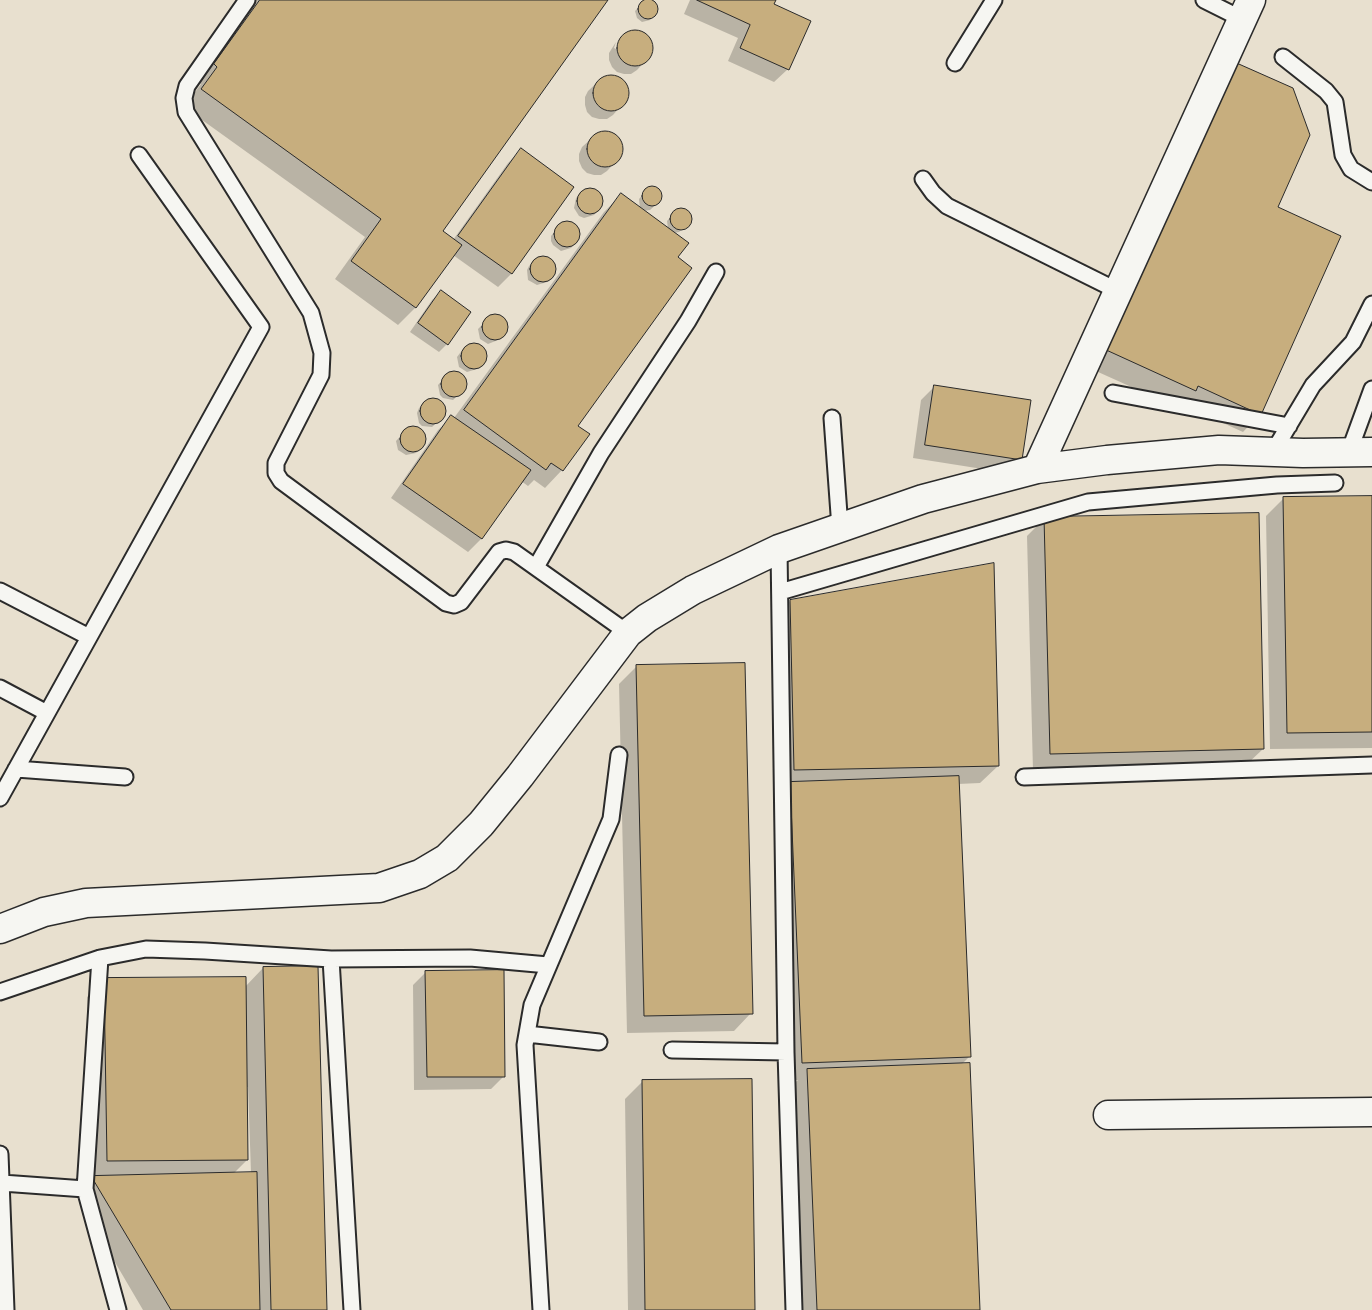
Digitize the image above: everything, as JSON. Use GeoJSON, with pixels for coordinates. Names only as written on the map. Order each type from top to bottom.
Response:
{"type":"FeatureCollection","features":[{"type":"Feature","properties":{"kind":"street"},"geometry":{"type":"LineString","coordinates":[[1037,469],[1246,9]]}},
{"type":"Feature","properties":{"kind":"street"},"geometry":{"type":"LineString","coordinates":[[0,929],[44,912],[86,903],[379,888],[420,874],[447,858],[481,824],[520,776],[628,633],[647,618],[693,590],[780,549],[923,499],[1037,469],[1107,460],[1219,450],[1360,452]]}},
{"type":"Feature","properties":{"kind":"street"},"geometry":{"type":"LineString","coordinates":[[1108,1115],[1372,1112]]}},
{"type":"Feature","properties":{"kind":"lane"},"geometry":{"type":"LineString","coordinates":[[247,0],[188,86],[184,98],[186,112],[311,313],[318,334],[322,352],[321,375],[276,463],[276,473],[281,481],[446,603],[454,605],[461,602],[499,552],[506,550],[514,552],[628,633]]}},
{"type":"Feature","properties":{"kind":"lane"},"geometry":{"type":"LineString","coordinates":[[955,63],[994,0]]}},
{"type":"Feature","properties":{"kind":"lane"},"geometry":{"type":"LineString","coordinates":[[1204,0],[1246,9]]}},
{"type":"Feature","properties":{"kind":"lane"},"geometry":{"type":"LineString","coordinates":[[1283,57],[1326,91],[1335,102],[1343,156],[1351,169],[1372,182]]}},
{"type":"Feature","properties":{"kind":"lane"},"geometry":{"type":"LineString","coordinates":[[0,798],[261,327],[139,155]]}},
{"type":"Feature","properties":{"kind":"lane"},"geometry":{"type":"LineString","coordinates":[[923,179],[933,193],[947,206],[1118,291]]}},
{"type":"Feature","properties":{"kind":"lane"},"geometry":{"type":"LineString","coordinates":[[536,567],[601,452],[688,321],[716,272]]}},
{"type":"Feature","properties":{"kind":"lane"},"geometry":{"type":"LineString","coordinates":[[1273,452],[1313,385],[1353,342],[1372,304]]}},
{"type":"Feature","properties":{"kind":"lane"},"geometry":{"type":"LineString","coordinates":[[1360,452],[1372,389]]}},
{"type":"Feature","properties":{"kind":"lane"},"geometry":{"type":"LineString","coordinates":[[1113,393],[1288,426]]}},
{"type":"Feature","properties":{"kind":"lane"},"geometry":{"type":"LineString","coordinates":[[832,418],[840,528]]}},
{"type":"Feature","properties":{"kind":"lane"},"geometry":{"type":"LineString","coordinates":[[780,592],[1088,502],[1277,485],[1335,483]]}},
{"type":"Feature","properties":{"kind":"lane"},"geometry":{"type":"LineString","coordinates":[[780,549],[786,1052],[794,1310]]}},
{"type":"Feature","properties":{"kind":"lane"},"geometry":{"type":"LineString","coordinates":[[0,591],[89,637]]}},
{"type":"Feature","properties":{"kind":"lane"},"geometry":{"type":"LineString","coordinates":[[0,688],[47,713]]}},
{"type":"Feature","properties":{"kind":"lane"},"geometry":{"type":"LineString","coordinates":[[541,1310],[525,1045],[532,1005],[611,819],[619,755]]}},
{"type":"Feature","properties":{"kind":"lane"},"geometry":{"type":"LineString","coordinates":[[1024,777],[1372,765]]}},
{"type":"Feature","properties":{"kind":"lane"},"geometry":{"type":"LineString","coordinates":[[16,769],[125,777]]}},
{"type":"Feature","properties":{"kind":"lane"},"geometry":{"type":"LineString","coordinates":[[0,992],[100,958],[146,949],[331,959],[470,958],[548,965]]}},
{"type":"Feature","properties":{"kind":"lane"},"geometry":{"type":"LineString","coordinates":[[100,958],[85,1189],[118,1310]]}},
{"type":"Feature","properties":{"kind":"lane"},"geometry":{"type":"LineString","coordinates":[[331,959],[352,1310]]}},
{"type":"Feature","properties":{"kind":"lane"},"geometry":{"type":"LineString","coordinates":[[527,1034],[599,1042]]}},
{"type":"Feature","properties":{"kind":"lane"},"geometry":{"type":"LineString","coordinates":[[672,1050],[786,1052]]}},
{"type":"Feature","properties":{"kind":"lane"},"geometry":{"type":"LineString","coordinates":[[0,1154],[6,1310]]}},
{"type":"Feature","properties":{"kind":"lane"},"geometry":{"type":"LineString","coordinates":[[2,1183],[85,1189]]}},
{"type":"Feature","properties":{"kind":"shaded area"},"geometry":{"type":"Polygon","coordinates":[[[0,0],[1372,0],[1372,1310],[0,1310],[0,0]]]}},
{"type":"Feature","properties":{"kind":"building"},"geometry":{"type":"Polygon","coordinates":[[[648,-1],[655,2],[658,9],[655,16],[648,19],[641,16],[638,9],[641,2],[648,-1]]]}},
{"type":"Feature","properties":{"kind":"building"},"geometry":{"type":"Polygon","coordinates":[[[260,0],[608,0],[443,231],[462,245],[416,308],[351,261],[381,219],[201,89],[217,67],[214,64],[260,0]]]}},
{"type":"Feature","properties":{"kind":"building"},"geometry":{"type":"Polygon","coordinates":[[[697,0],[776,0],[774,4],[811,21],[789,70],[740,48],[750,25],[697,0]]]}},
{"type":"Feature","properties":{"kind":"building"},"geometry":{"type":"Polygon","coordinates":[[[635,30],[642,31],[648,35],[652,41],[652,55],[648,61],[642,65],[635,66],[628,65],[622,61],[618,55],[617,48],[618,41],[622,35],[628,31],[635,30]]]}},
{"type":"Feature","properties":{"kind":"building"},"geometry":{"type":"Polygon","coordinates":[[[1232,61],[1293,88],[1310,135],[1278,207],[1341,236],[1261,415],[1198,386],[1196,391],[1104,349],[1232,61]]]}},
{"type":"Feature","properties":{"kind":"building"},"geometry":{"type":"Polygon","coordinates":[[[611,75],[618,76],[624,80],[628,86],[628,100],[624,106],[618,110],[611,111],[604,110],[598,106],[594,100],[593,93],[594,86],[598,80],[604,76],[611,75]]]}},
{"type":"Feature","properties":{"kind":"building"},"geometry":{"type":"Polygon","coordinates":[[[605,131],[612,132],[618,136],[622,142],[622,156],[618,162],[612,166],[605,167],[598,166],[592,162],[588,156],[587,149],[588,142],[592,136],[598,132],[605,131]]]}},
{"type":"Feature","properties":{"kind":"building"},"geometry":{"type":"Polygon","coordinates":[[[521,148],[574,187],[512,274],[458,236],[521,148]]]}},
{"type":"Feature","properties":{"kind":"building"},"geometry":{"type":"Polygon","coordinates":[[[648,186],[656,186],[662,192],[662,200],[656,206],[648,206],[642,200],[642,192],[648,186]]]}},
{"type":"Feature","properties":{"kind":"building"},"geometry":{"type":"Polygon","coordinates":[[[590,188],[599,192],[603,201],[599,210],[590,214],[581,210],[577,201],[581,192],[590,188]]]}},
{"type":"Feature","properties":{"kind":"building"},"geometry":{"type":"Polygon","coordinates":[[[621,193],[689,243],[678,257],[692,268],[578,426],[590,434],[563,471],[551,463],[546,470],[464,410],[621,193]]]}},
{"type":"Feature","properties":{"kind":"building"},"geometry":{"type":"Polygon","coordinates":[[[681,208],[691,215],[692,219],[685,229],[681,230],[671,223],[670,219],[677,209],[681,208]]]}},
{"type":"Feature","properties":{"kind":"building"},"geometry":{"type":"Polygon","coordinates":[[[567,221],[576,225],[580,234],[576,243],[567,247],[558,243],[554,234],[558,225],[567,221]]]}},
{"type":"Feature","properties":{"kind":"building"},"geometry":{"type":"Polygon","coordinates":[[[543,256],[552,260],[556,269],[552,278],[543,282],[534,278],[530,269],[534,260],[543,256]]]}},
{"type":"Feature","properties":{"kind":"building"},"geometry":{"type":"Polygon","coordinates":[[[441,290],[471,312],[448,345],[418,323],[441,290]]]}},
{"type":"Feature","properties":{"kind":"building"},"geometry":{"type":"Polygon","coordinates":[[[495,314],[504,318],[508,327],[504,336],[495,340],[486,336],[482,327],[486,318],[495,314]]]}},
{"type":"Feature","properties":{"kind":"building"},"geometry":{"type":"Polygon","coordinates":[[[474,343],[483,347],[487,356],[483,365],[474,369],[465,365],[461,356],[465,347],[474,343]]]}},
{"type":"Feature","properties":{"kind":"building"},"geometry":{"type":"Polygon","coordinates":[[[454,371],[463,375],[467,384],[463,393],[454,397],[445,393],[441,384],[445,375],[454,371]]]}},
{"type":"Feature","properties":{"kind":"building"},"geometry":{"type":"Polygon","coordinates":[[[934,385],[1031,400],[1022,460],[925,445],[934,385]]]}},
{"type":"Feature","properties":{"kind":"building"},"geometry":{"type":"Polygon","coordinates":[[[433,398],[442,402],[446,411],[442,420],[433,424],[424,420],[420,411],[424,402],[433,398]]]}},
{"type":"Feature","properties":{"kind":"building"},"geometry":{"type":"Polygon","coordinates":[[[451,415],[531,470],[482,539],[403,484],[451,415]]]}},
{"type":"Feature","properties":{"kind":"building"},"geometry":{"type":"Polygon","coordinates":[[[413,426],[422,430],[426,439],[422,448],[413,452],[404,448],[400,439],[404,430],[413,426]]]}},
{"type":"Feature","properties":{"kind":"building"},"geometry":{"type":"Polygon","coordinates":[[[1372,496],[1372,732],[1287,733],[1283,497],[1372,496]]]}},
{"type":"Feature","properties":{"kind":"building"},"geometry":{"type":"Polygon","coordinates":[[[1259,513],[1264,749],[1050,754],[1044,517],[1259,513]]]}},
{"type":"Feature","properties":{"kind":"building"},"geometry":{"type":"Polygon","coordinates":[[[994,563],[999,766],[794,770],[790,600],[994,563]]]}},
{"type":"Feature","properties":{"kind":"building"},"geometry":{"type":"Polygon","coordinates":[[[745,663],[753,1014],[644,1016],[636,665],[745,663]]]}},
{"type":"Feature","properties":{"kind":"building"},"geometry":{"type":"Polygon","coordinates":[[[959,776],[971,1057],[802,1063],[790,782],[959,776]]]}},
{"type":"Feature","properties":{"kind":"building"},"geometry":{"type":"Polygon","coordinates":[[[318,966],[327,1310],[271,1310],[263,967],[318,966]]]}},
{"type":"Feature","properties":{"kind":"building"},"geometry":{"type":"Polygon","coordinates":[[[504,970],[505,1077],[427,1077],[425,971],[504,970]]]}},
{"type":"Feature","properties":{"kind":"building"},"geometry":{"type":"Polygon","coordinates":[[[246,977],[248,1160],[107,1161],[104,978],[246,977]]]}},
{"type":"Feature","properties":{"kind":"building"},"geometry":{"type":"Polygon","coordinates":[[[970,1063],[980,1310],[817,1310],[807,1069],[970,1063]]]}},
{"type":"Feature","properties":{"kind":"building"},"geometry":{"type":"Polygon","coordinates":[[[752,1079],[755,1310],[645,1310],[642,1080],[752,1079]]]}},
{"type":"Feature","properties":{"kind":"building"},"geometry":{"type":"Polygon","coordinates":[[[257,1172],[260,1310],[171,1310],[91,1176],[257,1172]]]}}]}
